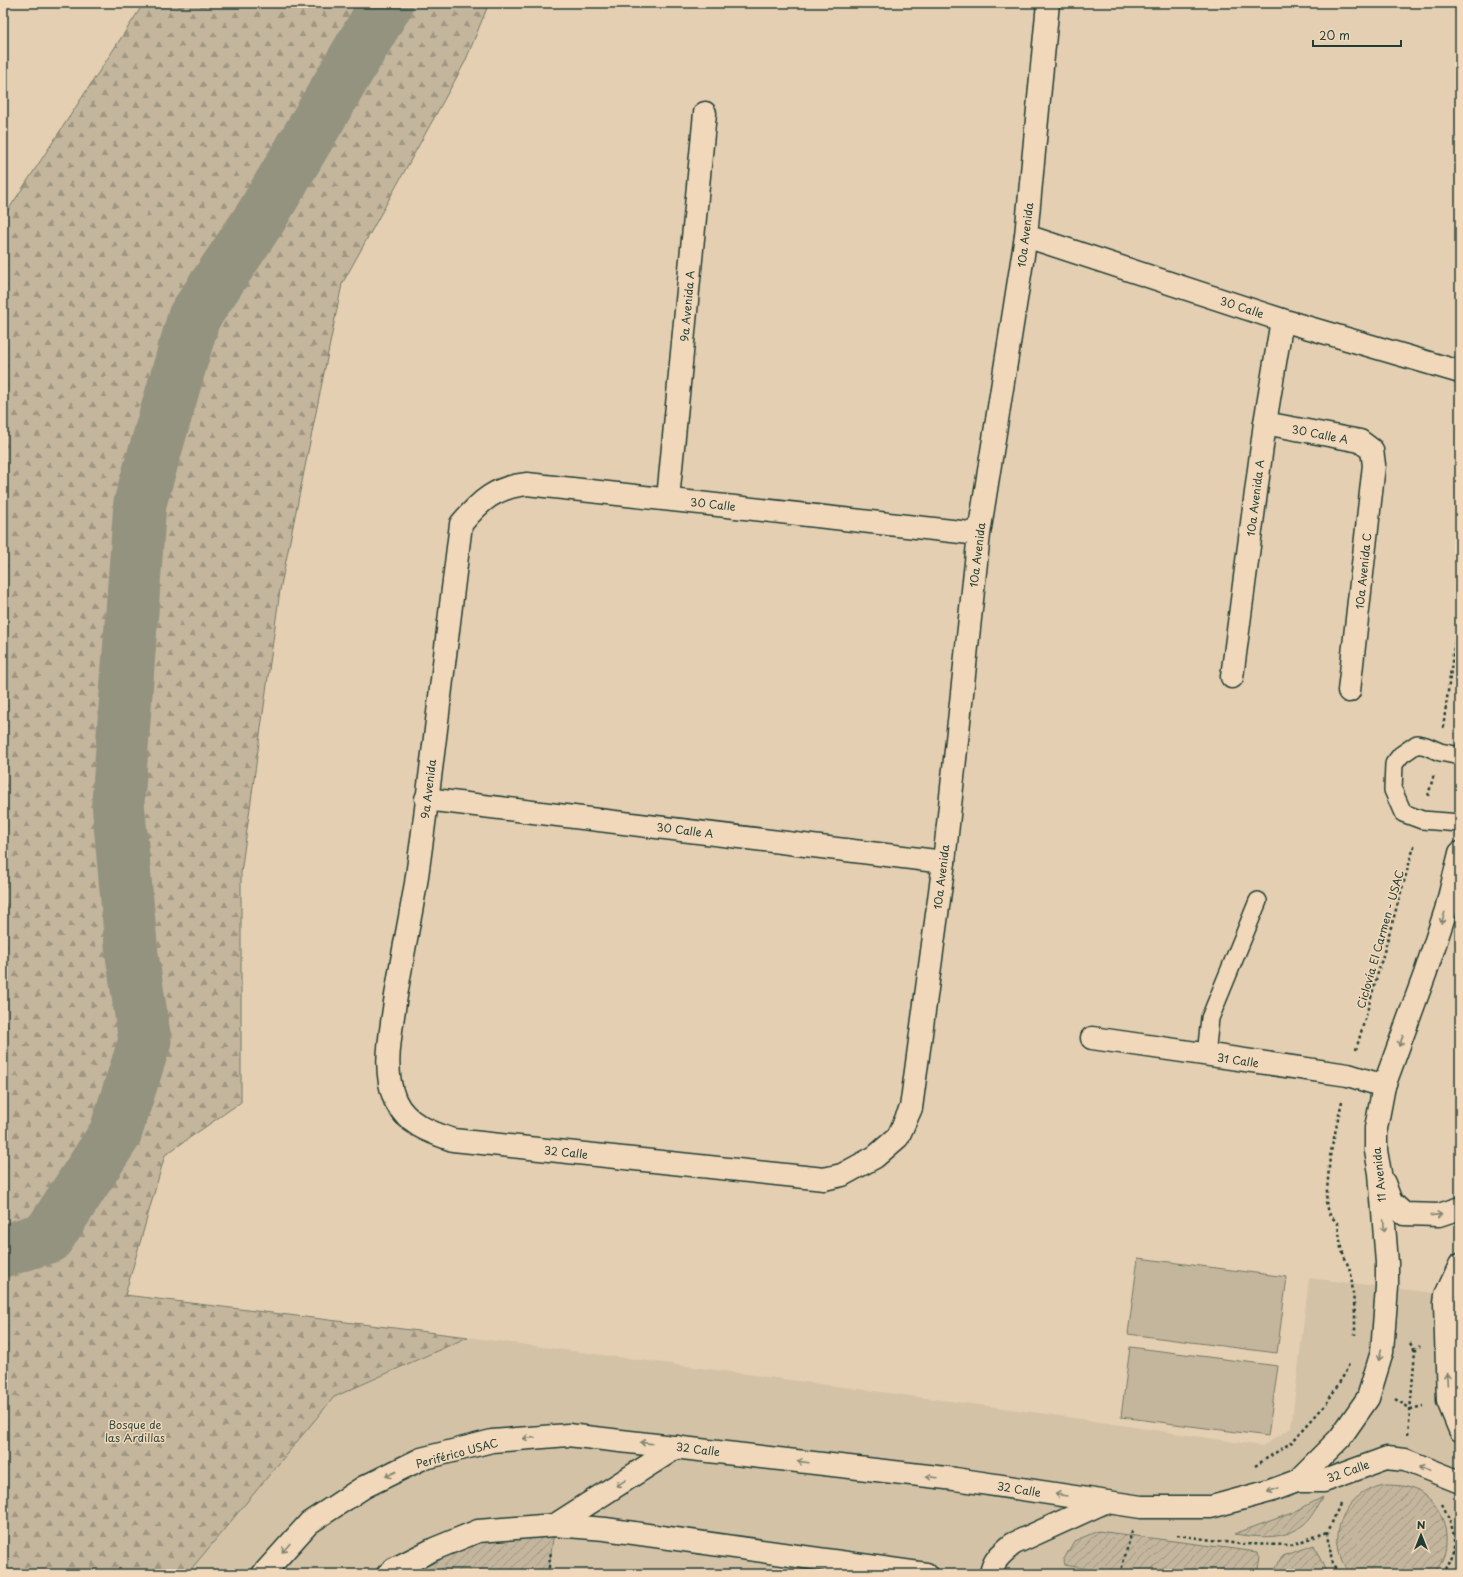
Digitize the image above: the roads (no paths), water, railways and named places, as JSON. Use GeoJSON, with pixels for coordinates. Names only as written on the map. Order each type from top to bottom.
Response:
{"type":"FeatureCollection","features":[{"type":"Feature","properties":{"kind":"street","name":"10a Avenida"},"geometry":{"type":"LineString","coordinates":[[911,1108],[944,862],[979,534],[1026,236],[1048,3]]}},
{"type":"Feature","properties":{"kind":"street","name":"9a Avenida A"},"geometry":{"type":"LineString","coordinates":[[668,499],[705,113]]}},
{"type":"Feature","properties":{"kind":"street","name":"30 Calle"},"geometry":{"type":"LineString","coordinates":[[1026,236],[1282,320],[1460,372]]}},
{"type":"Feature","properties":{"kind":"street","name":"10a Avenida A"},"geometry":{"type":"LineString","coordinates":[[1232,677],[1265,423],[1282,320]]}},
{"type":"Feature","properties":{"kind":"street","name":"30 Calle A"},"geometry":{"type":"LineString","coordinates":[[1265,423],[1360,441],[1372,450]]}},
{"type":"Feature","properties":{"kind":"street","name":"10a Avenida C"},"geometry":{"type":"LineString","coordinates":[[1349,691],[1374,465],[1372,450]]}},
{"type":"Feature","properties":{"kind":"street","name":"30 Calle"},"geometry":{"type":"LineString","coordinates":[[461,524],[481,502],[493,493],[510,486],[528,484],[979,534]]}},
{"type":"Feature","properties":{"kind":"street","name":"9a Avenida"},"geometry":{"type":"LineString","coordinates":[[388,1052],[415,884],[461,524]]}},
{"type":"Feature","properties":{"kind":"street","name":"30 Calle A"},"geometry":{"type":"LineString","coordinates":[[426,799],[944,862]]}},
{"type":"Feature","properties":{"kind":"street","name":"11 Avenida"},"geometry":{"type":"LineString","coordinates":[[1297,1481],[1340,1438],[1368,1398],[1382,1352],[1387,1287],[1380,1173],[1376,1152],[1376,1128],[1384,1086],[1430,960],[1446,910],[1460,853]]}},
{"type":"Feature","properties":{"kind":"street","name":"31 Calle"},"geometry":{"type":"LineString","coordinates":[[1092,1038],[1348,1075],[1384,1086]]}},
{"type":"Feature","properties":{"kind":"street","name":"32 Calle"},"geometry":{"type":"LineString","coordinates":[[388,1052],[390,1078],[396,1100],[409,1119],[428,1131],[453,1140],[469,1142],[824,1179],[842,1175],[875,1157],[898,1137],[911,1108]]}},
{"type":"Feature","properties":{"kind":"street"},"geometry":{"type":"LineString","coordinates":[[1380,1173],[1391,1202],[1404,1214],[1439,1215],[1460,1208]]}},
{"type":"Feature","properties":{"kind":"street"},"geometry":{"type":"LineString","coordinates":[[1460,1264],[1446,1295],[1445,1310],[1448,1401],[1460,1430]]}},
{"type":"Feature","properties":{"kind":"street","name":"32 Calle"},"geometry":{"type":"LineString","coordinates":[[568,1435],[955,1479],[1105,1502],[1141,1506],[1212,1507],[1270,1492],[1297,1481],[1324,1481],[1386,1458],[1405,1460],[1460,1482]]}},
{"type":"Feature","properties":{"kind":"street","name":"Periférico USAC"},"geometry":{"type":"LineString","coordinates":[[263,1574],[309,1523],[364,1487],[421,1459],[492,1442],[568,1435]]}},
{"type":"Feature","properties":{"kind":"street"},"geometry":{"type":"LineString","coordinates":[[555,1524],[677,1447]]}},
{"type":"Feature","properties":{"kind":"street"},"geometry":{"type":"LineString","coordinates":[[991,1574],[992,1565],[1000,1554],[1013,1544],[1105,1502]]}},
{"type":"Feature","properties":{"kind":"street"},"geometry":{"type":"LineString","coordinates":[[388,1574],[394,1569],[434,1549],[478,1531],[555,1524],[605,1529],[926,1574]]}},
{"type":"Feature","properties":{"kind":"lane"},"geometry":{"type":"LineString","coordinates":[[1460,756],[1440,752],[1417,744],[1401,755],[1394,764],[1393,790],[1403,813],[1422,820],[1460,823]]}},
{"type":"Feature","properties":{"kind":"lane"},"geometry":{"type":"LineString","coordinates":[[1206,1055],[1210,1018],[1258,901]]}},
{"type":"Feature","properties":{"kind":"waterway"},"geometry":{"type":"LineString","coordinates":[[3,1251],[48,1237],[115,1134],[145,1041],[132,955],[118,802],[140,503],[194,317],[261,217],[387,3]]}},
{"type":"Feature","properties":{"kind":"park label","name":"Bosque de las Ardillas"},"geometry":{"type":"Point","coordinates":[135,1430]}}]}
